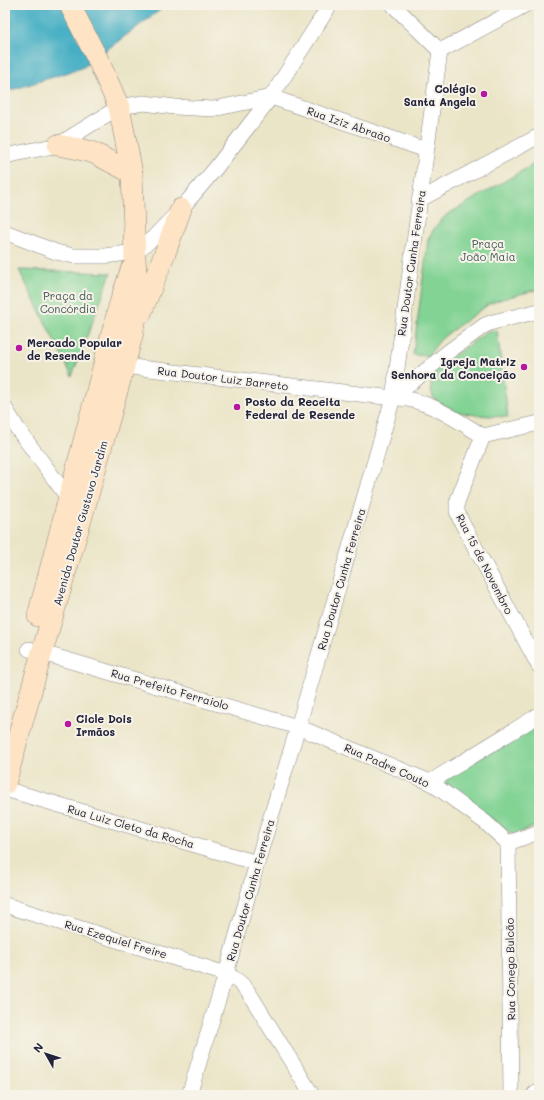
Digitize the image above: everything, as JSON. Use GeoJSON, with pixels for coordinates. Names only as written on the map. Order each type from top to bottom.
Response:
{"type":"FeatureCollection","features":[{"type":"Feature","properties":{"kind":"main road","name":"Avenida Doutor Gustavo Jardim"},"geometry":{"type":"LineString","coordinates":[[70,5],[99,62],[119,108],[132,172],[137,291],[133,332],[124,366],[77,502]]}},
{"type":"Feature","properties":{"kind":"main road"},"geometry":{"type":"LineString","coordinates":[[58,145],[94,153],[132,172]]}},
{"type":"Feature","properties":{"kind":"main road"},"geometry":{"type":"LineString","coordinates":[[133,332],[181,209]]}},
{"type":"Feature","properties":{"kind":"main road","name":"Avenida Doutor Gustavo Jardim"},"geometry":{"type":"LineString","coordinates":[[5,784],[36,650],[77,502],[120,303],[135,256]]}},
{"type":"Feature","properties":{"kind":"main road","name":"Avenida Doutor Gustavo Jardim"},"geometry":{"type":"LineString","coordinates":[[5,734],[36,650]]}},
{"type":"Feature","properties":{"kind":"street"},"geometry":{"type":"LineString","coordinates":[[5,232],[56,252],[74,256],[135,256],[181,209],[215,169],[271,98],[330,5]]}},
{"type":"Feature","properties":{"kind":"street"},"geometry":{"type":"LineString","coordinates":[[393,5],[440,51],[525,5]]}},
{"type":"Feature","properties":{"kind":"street","name":"Rua Doutor Cunha Ferreira"},"geometry":{"type":"LineString","coordinates":[[189,1095],[226,974],[393,398],[440,51]]}},
{"type":"Feature","properties":{"kind":"street"},"geometry":{"type":"LineString","coordinates":[[5,156],[58,145],[119,108],[144,103],[213,109],[271,98]]}},
{"type":"Feature","properties":{"kind":"street","name":"Rua Iziz Abraão"},"geometry":{"type":"LineString","coordinates":[[271,98],[426,150]]}},
{"type":"Feature","properties":{"kind":"street"},"geometry":{"type":"LineString","coordinates":[[419,200],[539,136]]}},
{"type":"Feature","properties":{"kind":"street"},"geometry":{"type":"LineString","coordinates":[[393,398],[448,352],[485,325],[539,310]]}},
{"type":"Feature","properties":{"kind":"street","name":"Rua Doutor Luiz Barreto"},"geometry":{"type":"LineString","coordinates":[[124,366],[393,398],[402,397],[429,406],[452,417],[483,436]]}},
{"type":"Feature","properties":{"kind":"street"},"geometry":{"type":"LineString","coordinates":[[5,408],[17,428],[77,502]]}},
{"type":"Feature","properties":{"kind":"street"},"geometry":{"type":"LineString","coordinates":[[483,436],[539,423]]}},
{"type":"Feature","properties":{"kind":"street","name":"Rua 15 de Novembro"},"geometry":{"type":"LineString","coordinates":[[483,436],[457,502],[457,511],[539,666]]}},
{"type":"Feature","properties":{"kind":"street","name":"Rua Prefeito Ferraiolo"},"geometry":{"type":"LineString","coordinates":[[36,650],[298,727]]}},
{"type":"Feature","properties":{"kind":"street"},"geometry":{"type":"LineString","coordinates":[[430,782],[539,715]]}},
{"type":"Feature","properties":{"kind":"street","name":"Rua Padre Couto"},"geometry":{"type":"LineString","coordinates":[[298,727],[430,782],[485,822],[508,843]]}},
{"type":"Feature","properties":{"kind":"street","name":"Rua Luiz Cleto da Rocha"},"geometry":{"type":"LineString","coordinates":[[5,789],[257,863]]}},
{"type":"Feature","properties":{"kind":"street"},"geometry":{"type":"LineString","coordinates":[[508,843],[539,832]]}},
{"type":"Feature","properties":{"kind":"street","name":"Rua Conego Bulcão"},"geometry":{"type":"LineString","coordinates":[[508,843],[511,1095]]}},
{"type":"Feature","properties":{"kind":"street","name":"Rua Ezequiel Freire"},"geometry":{"type":"LineString","coordinates":[[5,905],[236,978],[249,993],[312,1095]]}},
{"type":"Feature","properties":{"kind":"green space","name":"Praça João Maia"},"geometry":{"type":"Polygon","coordinates":[[[539,161],[539,289],[489,304],[440,340],[428,356],[413,355],[428,240],[434,229],[448,214],[539,161]]]}},
{"type":"Feature","properties":{"kind":"green space","name":"Praça da Concórdia"},"geometry":{"type":"Polygon","coordinates":[[[19,270],[111,273],[72,376],[19,270]]]}},
{"type":"Feature","properties":{"kind":"green space"},"geometry":{"type":"Polygon","coordinates":[[[497,330],[508,417],[457,412],[437,402],[433,397],[431,390],[431,381],[439,366],[487,332],[497,330]]]}},
{"type":"Feature","properties":{"kind":"green space"},"geometry":{"type":"Polygon","coordinates":[[[539,720],[539,825],[513,835],[443,781],[539,720]]]}},
{"type":"Feature","properties":{"kind":"water"},"geometry":{"type":"Polygon","coordinates":[[[5,5],[167,5],[82,68],[5,92],[5,5]]]}},
{"type":"Feature","properties":{"kind":"place","name":"Colégio Santa Angela"},"geometry":{"type":"Point","coordinates":[484,94]}},
{"type":"Feature","properties":{"kind":"place","name":"Mercado Popular de Resende"},"geometry":{"type":"Point","coordinates":[19,348]}},
{"type":"Feature","properties":{"kind":"place","name":"Igreja Matriz Senhora da Conceição"},"geometry":{"type":"Point","coordinates":[524,367]}},
{"type":"Feature","properties":{"kind":"place","name":"Posto da Receita Federal de Resende"},"geometry":{"type":"Point","coordinates":[237,407]}},
{"type":"Feature","properties":{"kind":"place","name":"Cicle Dois Irmãos"},"geometry":{"type":"Point","coordinates":[68,724]}}]}
